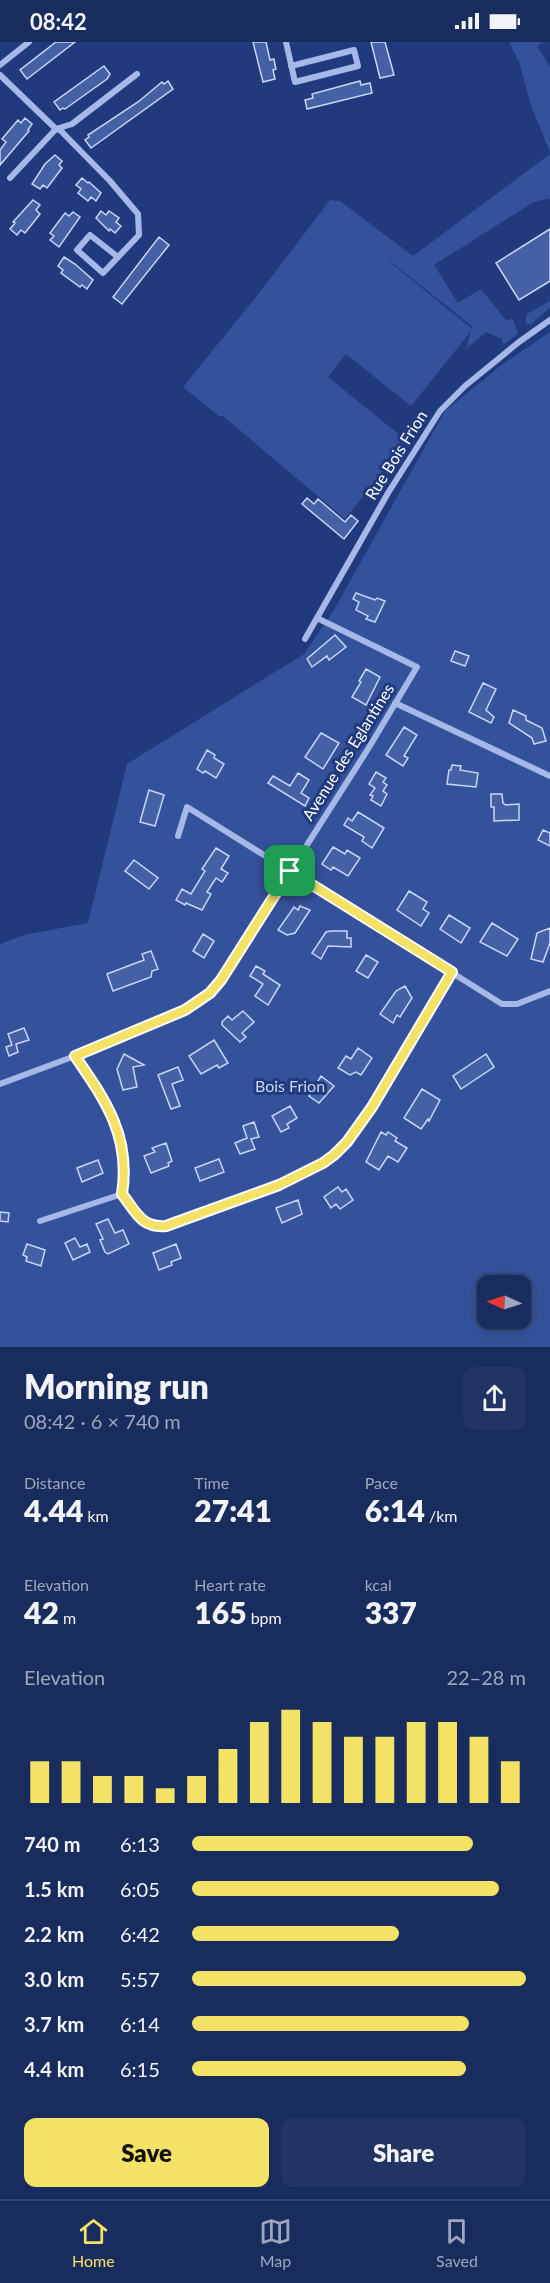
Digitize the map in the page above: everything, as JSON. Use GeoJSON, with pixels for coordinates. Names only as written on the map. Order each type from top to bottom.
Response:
{"type":"FeatureCollection","features":[{"type":"Feature","properties":{"kind":"street"},"geometry":{"type":"LineString","coordinates":[[0,64],[29,42]]}},
{"type":"Feature","properties":{"kind":"street"},"geometry":{"type":"LineString","coordinates":[[286,42],[291,66],[296,82],[358,66],[354,50],[291,66]]}},
{"type":"Feature","properties":{"kind":"street"},"geometry":{"type":"LineString","coordinates":[[10,178],[56,129],[72,124],[137,74]]}},
{"type":"Feature","properties":{"kind":"street"},"geometry":{"type":"LineString","coordinates":[[0,75],[56,129],[60,130],[110,181],[138,214],[139,235],[103,273],[77,250],[90,234],[118,257]]}},
{"type":"Feature","properties":{"kind":"street","name":"Rue Bois Frion"},"geometry":{"type":"LineString","coordinates":[[305,639],[388,493],[440,411],[465,386],[550,320]]}},
{"type":"Feature","properties":{"kind":"street","name":"Avenue des Eglantines"},"geometry":{"type":"LineString","coordinates":[[0,1084],[75,1056],[185,1010],[210,993],[221,980],[417,667],[317,618]]}},
{"type":"Feature","properties":{"kind":"street"},"geometry":{"type":"LineString","coordinates":[[395,703],[550,776]]}},
{"type":"Feature","properties":{"kind":"street"},"geometry":{"type":"LineString","coordinates":[[178,836],[187,807],[502,1004],[510,1005],[550,991]]}},
{"type":"Feature","properties":{"kind":"street"},"geometry":{"type":"LineString","coordinates":[[75,1056],[102,1095],[117,1126],[125,1158],[122,1194],[145,1223],[154,1227],[166,1226],[279,1185],[323,1163],[347,1142],[372,1107],[452,972]]}},
{"type":"Feature","properties":{"kind":"street"},"geometry":{"type":"LineString","coordinates":[[40,1221],[122,1194]]}},
{"type":"Feature","properties":{"kind":"green space"},"geometry":{"type":"Polygon","coordinates":[[[509,42],[544,42],[537,46],[550,67],[550,152],[531,105],[519,62],[509,42]]]}},
{"type":"Feature","properties":{"kind":"green space"},"geometry":{"type":"Polygon","coordinates":[[[550,154],[550,201],[548,198],[532,203],[434,265],[458,303],[481,289],[506,320],[513,319],[518,334],[503,345],[502,339],[486,332],[466,349],[471,331],[411,406],[346,354],[328,377],[407,441],[345,519],[223,416],[219,416],[183,387],[260,292],[330,200],[340,201],[413,256],[550,154]],[[390,261],[472,329],[473,327],[390,261]]]}},
{"type":"Feature","properties":{"kind":"green space"},"geometry":{"type":"Polygon","coordinates":[[[550,301],[550,308],[531,324],[527,324],[525,321],[527,314],[550,301]]]}},
{"type":"Feature","properties":{"kind":"green space","name":"Bois Frion"},"geometry":{"type":"Polygon","coordinates":[[[550,332],[550,1347],[0,1347],[0,944],[24,935],[88,923],[127,764],[304,654],[334,610],[445,411],[503,364],[550,332]]]}},
{"type":"Feature","properties":{"kind":"building"},"geometry":{"type":"Polygon","coordinates":[[[56,42],[75,42],[27,79],[20,70],[56,42]]]}},
{"type":"Feature","properties":{"kind":"building"},"geometry":{"type":"Polygon","coordinates":[[[253,42],[266,42],[270,60],[274,59],[275,79],[263,82],[253,42]]]}},
{"type":"Feature","properties":{"kind":"building"},"geometry":{"type":"Polygon","coordinates":[[[371,42],[385,42],[394,75],[380,78],[371,42]]]}},
{"type":"Feature","properties":{"kind":"building"},"geometry":{"type":"Polygon","coordinates":[[[104,66],[110,74],[107,79],[65,109],[60,110],[54,102],[104,66]]]}},
{"type":"Feature","properties":{"kind":"building"},"geometry":{"type":"Polygon","coordinates":[[[168,81],[173,89],[91,148],[85,140],[89,137],[88,135],[138,102],[162,82],[164,84],[168,81]]]}},
{"type":"Feature","properties":{"kind":"building"},"geometry":{"type":"Polygon","coordinates":[[[360,81],[361,85],[370,83],[372,93],[307,109],[305,100],[313,98],[312,94],[360,81]]]}},
{"type":"Feature","properties":{"kind":"building"},"geometry":{"type":"Polygon","coordinates":[[[25,118],[32,124],[29,131],[0,165],[0,150],[6,142],[2,139],[18,120],[21,123],[25,118]]]}},
{"type":"Feature","properties":{"kind":"building"},"geometry":{"type":"Polygon","coordinates":[[[55,155],[62,161],[59,165],[62,168],[47,188],[43,185],[40,189],[32,184],[45,164],[55,155]]]}},
{"type":"Feature","properties":{"kind":"building"},"geometry":{"type":"Polygon","coordinates":[[[82,178],[101,193],[96,201],[91,197],[88,201],[78,193],[81,189],[76,185],[82,178]]]}},
{"type":"Feature","properties":{"kind":"building"},"geometry":{"type":"Polygon","coordinates":[[[33,200],[40,205],[36,210],[40,214],[25,233],[21,230],[17,235],[10,229],[15,223],[13,222],[33,200]]]}},
{"type":"Feature","properties":{"kind":"building"},"geometry":{"type":"Polygon","coordinates":[[[101,211],[106,215],[109,211],[119,218],[116,222],[121,226],[115,233],[110,229],[109,231],[96,218],[101,211]]]}},
{"type":"Feature","properties":{"kind":"building"},"geometry":{"type":"Polygon","coordinates":[[[73,212],[80,217],[59,247],[50,240],[54,236],[50,233],[65,213],[69,216],[73,212]]]}},
{"type":"Feature","properties":{"kind":"building"},"geometry":{"type":"Polygon","coordinates":[[[550,229],[550,281],[519,300],[496,263],[550,229]]]}},
{"type":"Feature","properties":{"kind":"building"},"geometry":{"type":"Polygon","coordinates":[[[159,237],[169,245],[122,304],[113,297],[159,237]]]}},
{"type":"Feature","properties":{"kind":"building"},"geometry":{"type":"Polygon","coordinates":[[[64,257],[93,280],[87,289],[82,285],[80,287],[61,273],[63,270],[58,266],[64,257]]]}},
{"type":"Feature","properties":{"kind":"building"},"geometry":{"type":"Polygon","coordinates":[[[307,498],[314,504],[318,499],[345,522],[351,515],[358,521],[344,539],[302,504],[307,498]]]}},
{"type":"Feature","properties":{"kind":"building"},"geometry":{"type":"Polygon","coordinates":[[[356,593],[385,601],[375,622],[366,619],[368,616],[356,610],[359,602],[353,599],[356,593]]]}},
{"type":"Feature","properties":{"kind":"building"},"geometry":{"type":"Polygon","coordinates":[[[335,635],[346,647],[329,660],[327,656],[312,667],[307,659],[335,635]]]}},
{"type":"Feature","properties":{"kind":"building"},"geometry":{"type":"Polygon","coordinates":[[[455,651],[469,656],[465,666],[451,661],[455,651]]]}},
{"type":"Feature","properties":{"kind":"building"},"geometry":{"type":"Polygon","coordinates":[[[366,669],[380,677],[366,705],[352,697],[366,669]]]}},
{"type":"Feature","properties":{"kind":"building"},"geometry":{"type":"Polygon","coordinates":[[[483,683],[496,689],[486,710],[494,717],[491,723],[469,712],[483,683]]]}},
{"type":"Feature","properties":{"kind":"building"},"geometry":{"type":"Polygon","coordinates":[[[513,710],[542,728],[546,741],[534,744],[532,738],[509,723],[513,710]]]}},
{"type":"Feature","properties":{"kind":"building"},"geometry":{"type":"Polygon","coordinates":[[[404,727],[417,735],[404,756],[408,758],[403,766],[386,755],[404,727]]]}},
{"type":"Feature","properties":{"kind":"building"},"geometry":{"type":"Polygon","coordinates":[[[321,733],[339,743],[323,769],[305,757],[321,733]]]}},
{"type":"Feature","properties":{"kind":"building"},"geometry":{"type":"Polygon","coordinates":[[[207,750],[224,764],[216,778],[197,769],[207,750]]]}},
{"type":"Feature","properties":{"kind":"building"},"geometry":{"type":"Polygon","coordinates":[[[452,765],[461,766],[460,770],[478,773],[476,787],[447,784],[452,765]]]}},
{"type":"Feature","properties":{"kind":"building"},"geometry":{"type":"Polygon","coordinates":[[[376,772],[386,778],[383,782],[387,785],[383,791],[387,794],[381,806],[371,800],[373,796],[370,795],[375,788],[369,784],[376,772]]]}},
{"type":"Feature","properties":{"kind":"building"},"geometry":{"type":"Polygon","coordinates":[[[298,773],[309,780],[301,793],[309,798],[305,806],[268,783],[273,776],[290,786],[298,773]]]}},
{"type":"Feature","properties":{"kind":"building"},"geometry":{"type":"Polygon","coordinates":[[[149,790],[164,795],[155,826],[140,822],[149,790]]]}},
{"type":"Feature","properties":{"kind":"building"},"geometry":{"type":"Polygon","coordinates":[[[491,794],[502,794],[503,803],[506,805],[519,804],[519,820],[494,821],[491,794]]]}},
{"type":"Feature","properties":{"kind":"building"},"geometry":{"type":"Polygon","coordinates":[[[358,812],[384,828],[372,848],[362,841],[364,837],[344,825],[348,818],[352,821],[358,812]]]}},
{"type":"Feature","properties":{"kind":"building"},"geometry":{"type":"Polygon","coordinates":[[[543,830],[550,833],[550,846],[538,840],[543,830]]]}},
{"type":"Feature","properties":{"kind":"building"},"geometry":{"type":"Polygon","coordinates":[[[333,847],[345,854],[347,850],[360,858],[348,876],[333,867],[331,870],[322,864],[333,847]]]}},
{"type":"Feature","properties":{"kind":"building"},"geometry":{"type":"Polygon","coordinates":[[[216,848],[229,856],[221,869],[228,873],[222,882],[216,878],[207,892],[211,894],[202,910],[176,900],[182,889],[191,894],[205,871],[202,869],[216,848]]]}},
{"type":"Feature","properties":{"kind":"building"},"geometry":{"type":"Polygon","coordinates":[[[134,860],[158,878],[149,889],[125,871],[134,860]]]}},
{"type":"Feature","properties":{"kind":"building"},"geometry":{"type":"Polygon","coordinates":[[[409,891],[427,902],[423,909],[429,913],[421,926],[397,910],[409,891]]]}},
{"type":"Feature","properties":{"kind":"building"},"geometry":{"type":"Polygon","coordinates":[[[300,906],[310,910],[295,933],[287,935],[278,930],[294,907],[298,910],[300,906]]]}},
{"type":"Feature","properties":{"kind":"building"},"geometry":{"type":"Polygon","coordinates":[[[449,915],[470,928],[461,943],[440,929],[449,915]]]}},
{"type":"Feature","properties":{"kind":"building"},"geometry":{"type":"Polygon","coordinates":[[[492,923],[518,939],[507,956],[480,942],[492,923]]]}},
{"type":"Feature","properties":{"kind":"building"},"geometry":{"type":"Polygon","coordinates":[[[550,928],[550,943],[543,962],[531,959],[537,933],[550,928]]]}},
{"type":"Feature","properties":{"kind":"building"},"geometry":{"type":"Polygon","coordinates":[[[347,931],[347,938],[351,938],[351,947],[328,946],[321,959],[312,953],[326,932],[347,931]]]}},
{"type":"Feature","properties":{"kind":"building"},"geometry":{"type":"Polygon","coordinates":[[[203,934],[214,941],[204,958],[193,951],[203,934]]]}},
{"type":"Feature","properties":{"kind":"building"},"geometry":{"type":"Polygon","coordinates":[[[151,951],[158,969],[152,971],[151,977],[113,991],[107,974],[144,960],[142,954],[151,951]]]}},
{"type":"Feature","properties":{"kind":"building"},"geometry":{"type":"Polygon","coordinates":[[[366,955],[378,962],[368,978],[356,971],[366,955]]]}},
{"type":"Feature","properties":{"kind":"building"},"geometry":{"type":"Polygon","coordinates":[[[256,966],[265,971],[263,974],[280,985],[268,1005],[255,996],[263,984],[250,976],[256,966]]]}},
{"type":"Feature","properties":{"kind":"building"},"geometry":{"type":"Polygon","coordinates":[[[405,986],[412,998],[400,1017],[397,1015],[393,1023],[380,1014],[396,991],[405,986]]]}},
{"type":"Feature","properties":{"kind":"building"},"geometry":{"type":"Polygon","coordinates":[[[243,1011],[254,1022],[242,1033],[246,1037],[240,1042],[222,1025],[222,1022],[228,1016],[232,1020],[243,1011]]]}},
{"type":"Feature","properties":{"kind":"building"},"geometry":{"type":"Polygon","coordinates":[[[24,1028],[29,1040],[16,1044],[18,1052],[9,1056],[6,1047],[12,1045],[8,1034],[24,1028]]]}},
{"type":"Feature","properties":{"kind":"building"},"geometry":{"type":"Polygon","coordinates":[[[214,1040],[228,1063],[219,1068],[217,1065],[201,1074],[189,1056],[214,1040]]]}},
{"type":"Feature","properties":{"kind":"building"},"geometry":{"type":"Polygon","coordinates":[[[358,1048],[372,1058],[361,1075],[356,1072],[350,1075],[338,1068],[346,1056],[351,1059],[358,1048]]]}},
{"type":"Feature","properties":{"kind":"building"},"geometry":{"type":"Polygon","coordinates":[[[124,1054],[144,1065],[133,1067],[137,1087],[123,1090],[117,1069],[124,1054]]]}},
{"type":"Feature","properties":{"kind":"building"},"geometry":{"type":"Polygon","coordinates":[[[486,1054],[494,1067],[461,1089],[453,1076],[486,1054]]]}},
{"type":"Feature","properties":{"kind":"building"},"geometry":{"type":"Polygon","coordinates":[[[178,1067],[183,1080],[172,1084],[180,1106],[171,1109],[158,1075],[178,1067]]]}},
{"type":"Feature","properties":{"kind":"building"},"geometry":{"type":"Polygon","coordinates":[[[321,1076],[334,1086],[319,1103],[309,1096],[321,1076]]]}},
{"type":"Feature","properties":{"kind":"building"},"geometry":{"type":"Polygon","coordinates":[[[422,1089],[440,1100],[429,1121],[428,1119],[421,1129],[404,1118],[422,1089]]]}},
{"type":"Feature","properties":{"kind":"building"},"geometry":{"type":"Polygon","coordinates":[[[290,1106],[297,1118],[287,1124],[289,1128],[281,1132],[272,1116],[290,1106]]]}},
{"type":"Feature","properties":{"kind":"building"},"geometry":{"type":"Polygon","coordinates":[[[254,1122],[259,1137],[251,1139],[255,1149],[240,1154],[235,1143],[247,1138],[243,1126],[254,1122]]]}},
{"type":"Feature","properties":{"kind":"building"},"geometry":{"type":"Polygon","coordinates":[[[381,1132],[386,1135],[388,1132],[397,1138],[395,1141],[407,1148],[398,1162],[388,1156],[379,1170],[366,1162],[381,1132]]]}},
{"type":"Feature","properties":{"kind":"building"},"geometry":{"type":"Polygon","coordinates":[[[166,1143],[172,1161],[168,1163],[169,1166],[151,1173],[144,1156],[155,1152],[152,1148],[166,1143]]]}},
{"type":"Feature","properties":{"kind":"building"},"geometry":{"type":"Polygon","coordinates":[[[219,1159],[224,1172],[200,1181],[195,1168],[219,1159]]]}},
{"type":"Feature","properties":{"kind":"building"},"geometry":{"type":"Polygon","coordinates":[[[98,1160],[103,1173],[82,1182],[77,1168],[98,1160]]]}},
{"type":"Feature","properties":{"kind":"building"},"geometry":{"type":"Polygon","coordinates":[[[338,1187],[342,1192],[346,1189],[353,1200],[340,1209],[336,1204],[331,1208],[324,1197],[338,1187]]]}},
{"type":"Feature","properties":{"kind":"building"},"geometry":{"type":"Polygon","coordinates":[[[298,1200],[302,1214],[282,1223],[276,1208],[298,1200]]]}},
{"type":"Feature","properties":{"kind":"building"},"geometry":{"type":"Polygon","coordinates":[[[0,1212],[9,1213],[8,1222],[0,1221],[0,1212]]]}},
{"type":"Feature","properties":{"kind":"building"},"geometry":{"type":"Polygon","coordinates":[[[108,1219],[115,1233],[123,1230],[129,1244],[108,1254],[100,1240],[103,1239],[96,1224],[108,1219]]]}},
{"type":"Feature","properties":{"kind":"building"},"geometry":{"type":"Polygon","coordinates":[[[75,1238],[80,1247],[87,1244],[90,1252],[73,1260],[65,1243],[75,1238]]]}},
{"type":"Feature","properties":{"kind":"building"},"geometry":{"type":"Polygon","coordinates":[[[27,1244],[45,1250],[41,1266],[26,1261],[27,1257],[23,1255],[27,1244]]]}},
{"type":"Feature","properties":{"kind":"building"},"geometry":{"type":"Polygon","coordinates":[[[176,1244],[181,1258],[171,1262],[172,1265],[159,1270],[153,1253],[176,1244]]]}},
{"type":"Feature","properties":{"kind":"route"},"geometry":{"type":"LineString","coordinates":[[290,871],[452,972],[372,1107],[347,1142],[334,1155],[279,1185],[166,1226],[154,1227],[145,1223],[122,1194],[125,1158],[117,1126],[102,1095],[75,1056],[185,1010],[210,993],[221,980],[290,871]]}}]}
